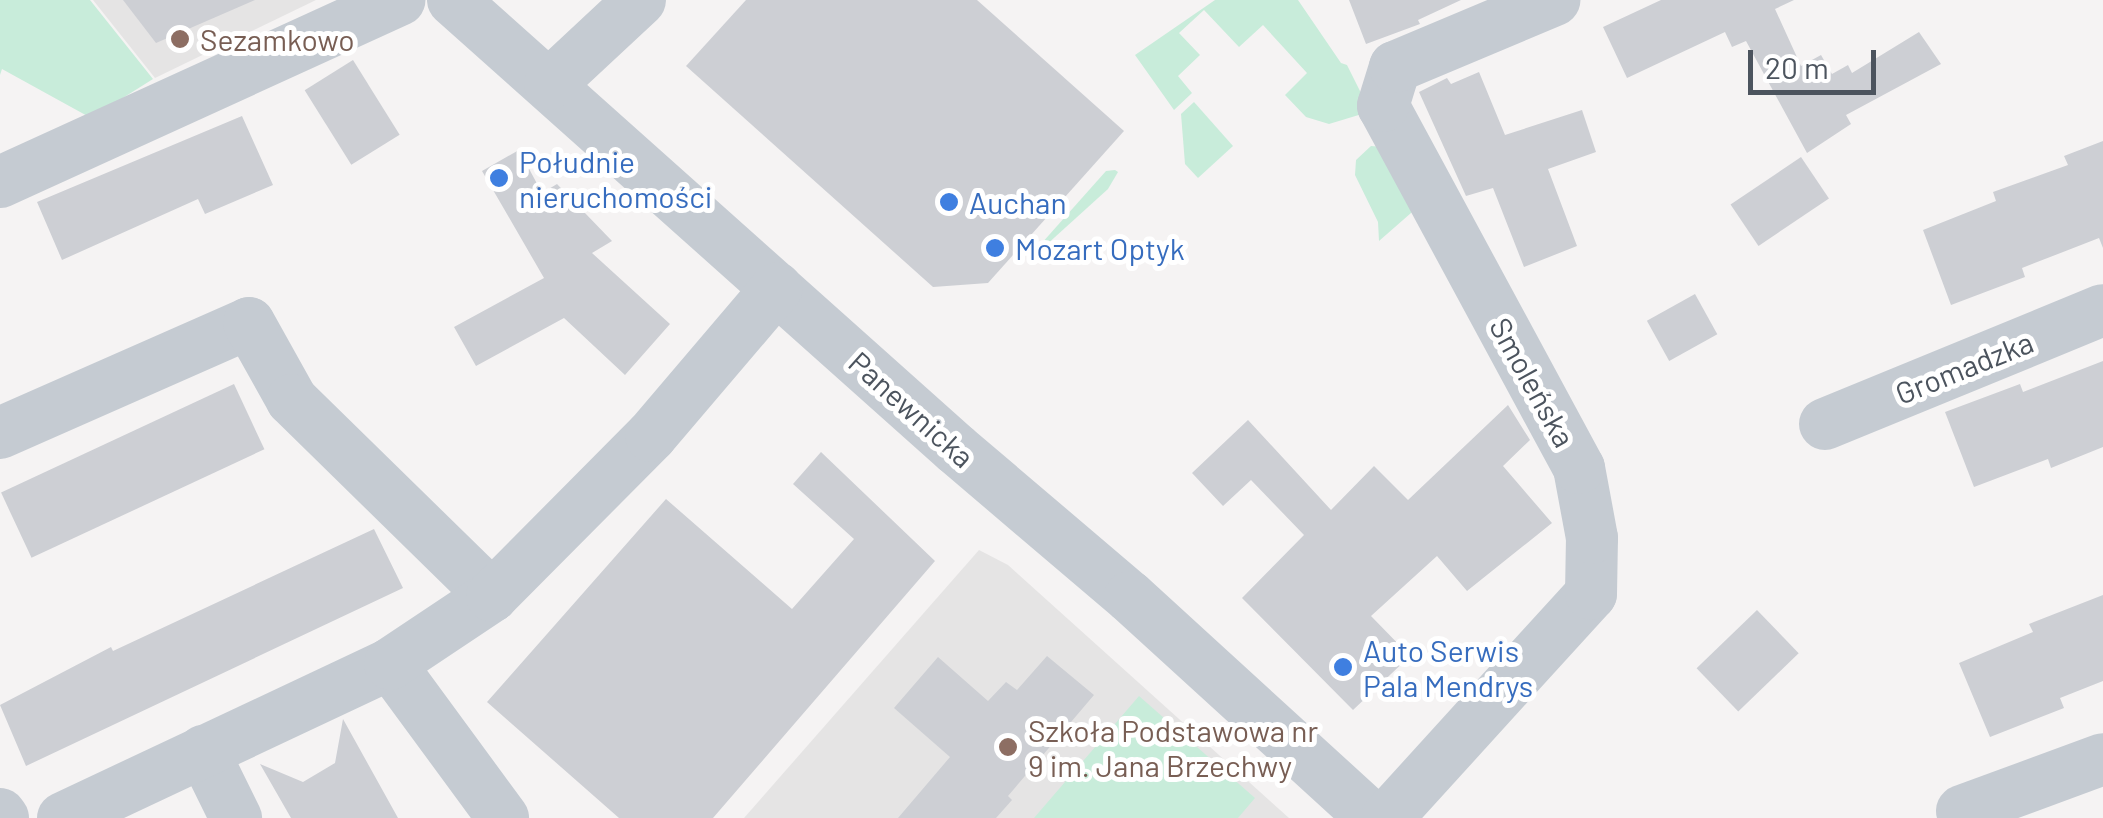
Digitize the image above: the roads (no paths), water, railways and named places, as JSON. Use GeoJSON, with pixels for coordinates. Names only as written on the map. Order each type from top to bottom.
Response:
{"type":"FeatureCollection","features":[{"type":"Feature","properties":{"kind":"street"},"geometry":{"type":"LineString","coordinates":[[0,182],[400,0]]}},
{"type":"Feature","properties":{"kind":"street","name":"Panewnicka"},"geometry":{"type":"LineString","coordinates":[[452,0],[1130,597],[1372,818]]}},
{"type":"Feature","properties":{"kind":"street"},"geometry":{"type":"LineString","coordinates":[[550,84],[640,0]]}},
{"type":"Feature","properties":{"kind":"street","name":"Smoleńska"},"geometry":{"type":"LineString","coordinates":[[1387,818],[1591,594],[1592,538],[1579,468],[1383,106],[1395,67],[1554,0]]}},
{"type":"Feature","properties":{"kind":"street"},"geometry":{"type":"LineString","coordinates":[[63,818],[390,664],[492,596],[651,436],[777,288]]}},
{"type":"Feature","properties":{"kind":"street","name":"Gromadzka"},"geometry":{"type":"LineString","coordinates":[[1825,424],[2103,310]]}},
{"type":"Feature","properties":{"kind":"street"},"geometry":{"type":"LineString","coordinates":[[0,433],[249,323],[292,400],[492,596]]}},
{"type":"Feature","properties":{"kind":"street"},"geometry":{"type":"LineString","coordinates":[[390,664],[503,818]]}},
{"type":"Feature","properties":{"kind":"street"},"geometry":{"type":"LineString","coordinates":[[203,751],[236,818]]}},
{"type":"Feature","properties":{"kind":"street"},"geometry":{"type":"LineString","coordinates":[[1962,811],[2103,758]]}},
{"type":"Feature","properties":{"kind":"place","name":"Sezamkowo"},"geometry":{"type":"Point","coordinates":[180,39]}},
{"type":"Feature","properties":{"kind":"place","name":"Południe nieruchomości"},"geometry":{"type":"Point","coordinates":[499,178]}},
{"type":"Feature","properties":{"kind":"place","name":"Auchan"},"geometry":{"type":"Point","coordinates":[949,202]}},
{"type":"Feature","properties":{"kind":"place","name":"Mozart Optyk"},"geometry":{"type":"Point","coordinates":[995,248]}},
{"type":"Feature","properties":{"kind":"place","name":"Auto Serwis Pala Mendrys"},"geometry":{"type":"Point","coordinates":[1343,667]}},
{"type":"Feature","properties":{"kind":"place","name":"Szkoła Podstawowa nr 9 im. Jana Brzechwy"},"geometry":{"type":"Point","coordinates":[1008,747]}}]}
